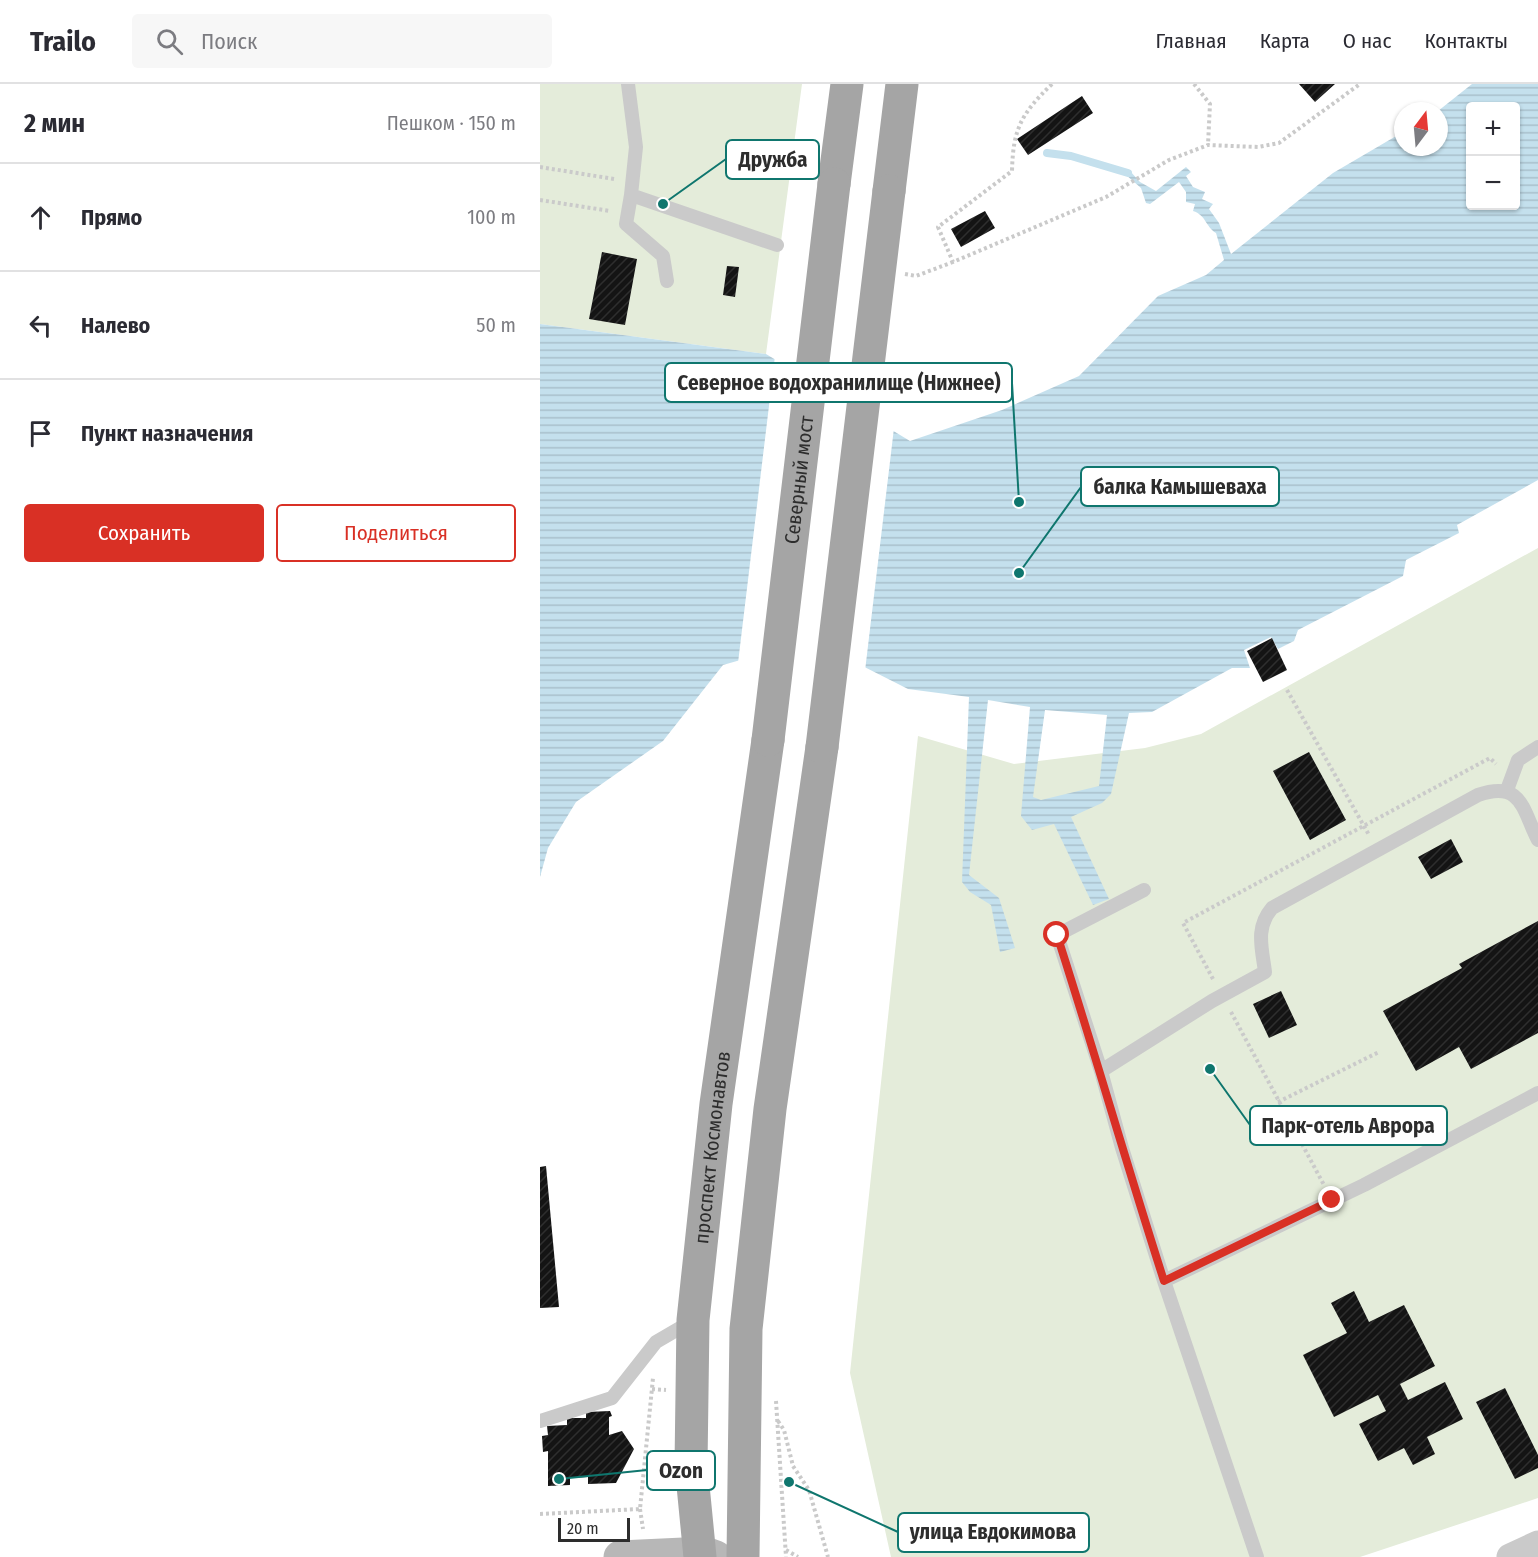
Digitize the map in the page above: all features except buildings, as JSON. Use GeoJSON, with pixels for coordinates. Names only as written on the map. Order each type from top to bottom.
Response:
{"type":"FeatureCollection","features":[{"type":"Feature","properties":{"kind":"main road","name":"Северный мост"},"geometry":{"type":"LineString","coordinates":[[768,740],[847,84]]}},
{"type":"Feature","properties":{"kind":"main road"},"geometry":{"type":"LineString","coordinates":[[620,1557],[720,1553],[770,1109],[822,747],[902,84]]}},
{"type":"Feature","properties":{"kind":"main road","name":"проспект Космонавтов"},"geometry":{"type":"LineString","coordinates":[[720,1553],[691,1465],[693,1320],[716,1104],[768,740]]}},
{"type":"Feature","properties":{"kind":"street"},"geometry":{"type":"LineString","coordinates":[[1509,1557],[1538,1544]]}},
{"type":"Feature","properties":{"kind":"lane"},"geometry":{"type":"LineString","coordinates":[[628,84],[636,147],[626,224],[663,256],[667,281]]}},
{"type":"Feature","properties":{"kind":"lane"},"geometry":{"type":"LineString","coordinates":[[631,195],[777,245]]}},
{"type":"Feature","properties":{"kind":"lane"},"geometry":{"type":"LineString","coordinates":[[1508,790],[1511,775],[1518,760],[1538,747]]}},
{"type":"Feature","properties":{"kind":"lane"},"geometry":{"type":"LineString","coordinates":[[1101,1071],[1265,972],[1261,934],[1263,919],[1272,908],[1378,852],[1478,795],[1492,790],[1508,790],[1522,802],[1538,840]]}},
{"type":"Feature","properties":{"kind":"lane"},"geometry":{"type":"LineString","coordinates":[[1144,890],[1057,935],[1101,1071],[1122,1148],[1164,1281],[1257,1557]]}},
{"type":"Feature","properties":{"kind":"lane"},"geometry":{"type":"LineString","coordinates":[[1164,1281],[1332,1200],[1538,1093]]}},
{"type":"Feature","properties":{"kind":"lane"},"geometry":{"type":"LineString","coordinates":[[540,1421],[612,1398],[656,1342],[693,1320]]}},
{"type":"Feature","properties":{"kind":"path"},"geometry":{"type":"LineString","coordinates":[[1052,84],[1030,105],[1013,140],[1012,171],[938,227],[953,262],[1106,197],[1169,160],[1208,145],[1258,147],[1279,143],[1360,84]]}},
{"type":"Feature","properties":{"kind":"path"},"geometry":{"type":"LineString","coordinates":[[1194,84],[1210,104],[1208,145]]}},
{"type":"Feature","properties":{"kind":"path"},"geometry":{"type":"LineString","coordinates":[[540,167],[624,181]]}},
{"type":"Feature","properties":{"kind":"path"},"geometry":{"type":"LineString","coordinates":[[540,200],[619,213]]}},
{"type":"Feature","properties":{"kind":"path"},"geometry":{"type":"LineString","coordinates":[[1287,690],[1378,852]]}},
{"type":"Feature","properties":{"kind":"path"},"geometry":{"type":"LineString","coordinates":[[1332,1200],[1183,923],[1490,758],[1511,775]]}},
{"type":"Feature","properties":{"kind":"path"},"geometry":{"type":"LineString","coordinates":[[1278,1102],[1379,1052]]}},
{"type":"Feature","properties":{"kind":"path"},"geometry":{"type":"LineString","coordinates":[[775,1393],[786,1557]]}},
{"type":"Feature","properties":{"kind":"path"},"geometry":{"type":"LineString","coordinates":[[777,1419],[784,1430],[793,1466],[809,1490],[828,1557]]}},
{"type":"Feature","properties":{"kind":"path"},"geometry":{"type":"LineString","coordinates":[[785,1549],[798,1557]]}},
{"type":"Feature","properties":{"kind":"green space"},"geometry":{"type":"Polygon","coordinates":[[[540,84],[802,84],[766,354],[540,324],[540,84]]]}},
{"type":"Feature","properties":{"kind":"green space"},"geometry":{"type":"Polygon","coordinates":[[[1538,548],[1538,1498],[1360,1557],[891,1557],[850,1373],[918,736],[1014,764],[1145,748],[1201,734],[1538,548]]]}},
{"type":"Feature","properties":{"kind":"water"},"geometry":{"type":"Polygon","coordinates":[[[1472,84],[1538,84],[1538,480],[1457,525],[1459,533],[1406,560],[1403,576],[1298,630],[1294,641],[1278,649],[1271,637],[1244,650],[1250,668],[1232,668],[1152,712],[1129,713],[1111,794],[1102,803],[1071,817],[1109,899],[1093,905],[1054,824],[1032,830],[1021,816],[1030,707],[988,700],[969,875],[999,898],[1015,948],[1000,952],[991,905],[970,892],[962,882],[969,697],[908,689],[811,640],[723,665],[663,741],[576,802],[548,848],[540,877],[540,324],[766,354],[910,441],[1002,410],[1079,376],[1158,296],[1206,275],[1224,260],[1216,233],[1201,215],[1193,211],[1195,204],[1186,202],[1186,192],[1179,182],[1150,204],[1146,203],[1141,188],[1126,175],[1130,171],[1140,182],[1156,191],[1186,167],[1191,172],[1186,176],[1193,187],[1205,192],[1202,199],[1213,204],[1209,209],[1219,223],[1231,254],[1333,173],[1394,137],[1394,156],[1448,156],[1448,103],[1472,84]],[[1045,710],[1033,797],[1041,800],[1099,786],[1107,715],[1045,710]]]}},
{"type":"Feature","properties":{"kind":"pier"},"geometry":{"type":"Polygon","coordinates":[[[775,356],[894,428],[865,671],[811,643],[738,663],[775,356]]]}},
{"type":"Feature","properties":{"kind":"waterway"},"geometry":{"type":"LineString","coordinates":[[1047,153],[1071,156],[1128,173]]}},
{"type":"Feature","properties":{"kind":"place","name":"Дружба"},"geometry":{"type":"Point","coordinates":[663,204]}},
{"type":"Feature","properties":{"kind":"place","name":"Северное водохранилище (Нижнее)"},"geometry":{"type":"Point","coordinates":[1019,502]}},
{"type":"Feature","properties":{"kind":"place","name":"балка Камышеваха"},"geometry":{"type":"Point","coordinates":[1019,573]}},
{"type":"Feature","properties":{"kind":"place","name":"Парк-отель Аврора"},"geometry":{"type":"Point","coordinates":[1210,1069]}},
{"type":"Feature","properties":{"kind":"place","name":"Ozon"},"geometry":{"type":"Point","coordinates":[559,1479]}},
{"type":"Feature","properties":{"kind":"place","name":"улица Евдокимова"},"geometry":{"type":"Point","coordinates":[789,1482]}},
{"type":"Feature","properties":{"kind":"route"},"geometry":{"type":"LineString","coordinates":[[1057,935],[1101,1071],[1122,1148],[1164,1281],[1332,1200]]}}]}
